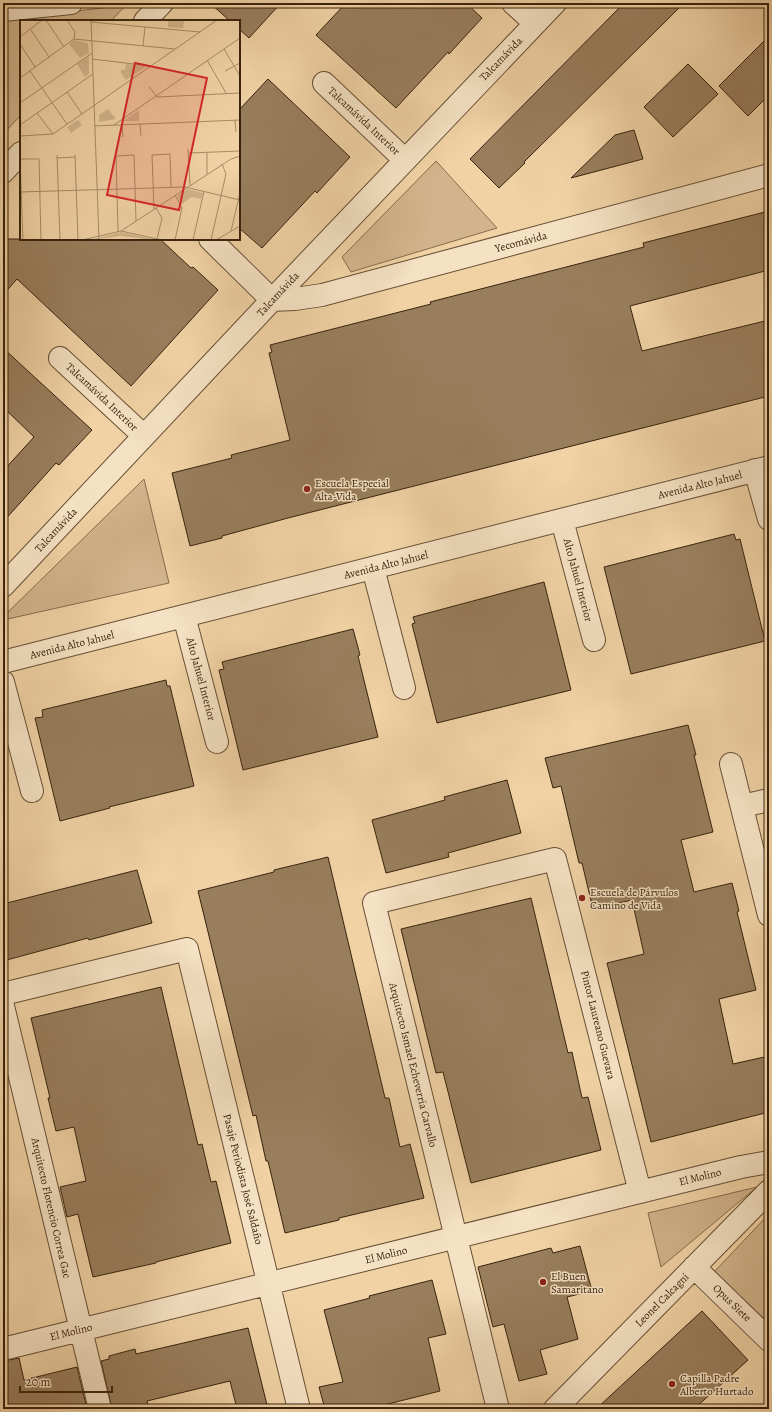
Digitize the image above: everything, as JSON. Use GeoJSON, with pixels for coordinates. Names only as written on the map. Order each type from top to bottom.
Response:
{"type":"FeatureCollection","features":[{"type":"Feature","properties":{"kind":"street"},"geometry":{"type":"LineString","coordinates":[[3,10],[71,3]]}},
{"type":"Feature","properties":{"kind":"street"},"geometry":{"type":"LineString","coordinates":[[146,20],[162,3]]}},
{"type":"Feature","properties":{"kind":"street"},"geometry":{"type":"LineString","coordinates":[[513,3],[535,23]]}},
{"type":"Feature","properties":{"kind":"street","name":"Talcamávida"},"geometry":{"type":"LineString","coordinates":[[7,574],[144,436],[554,3]]}},
{"type":"Feature","properties":{"kind":"street","name":"Talcamávida Interior"},"geometry":{"type":"LineString","coordinates":[[324,83],[405,160]]}},
{"type":"Feature","properties":{"kind":"street"},"geometry":{"type":"LineString","coordinates":[[3,172],[20,154]]}},
{"type":"Feature","properties":{"kind":"street","name":"Yecomávida"},"geometry":{"type":"LineString","coordinates":[[272,300],[296,299],[322,295],[769,175]]}},
{"type":"Feature","properties":{"kind":"street"},"geometry":{"type":"LineString","coordinates":[[211,240],[272,300]]}},
{"type":"Feature","properties":{"kind":"street","name":"Talcamávida Interior"},"geometry":{"type":"LineString","coordinates":[[60,358],[144,436]]}},
{"type":"Feature","properties":{"kind":"street"},"geometry":{"type":"LineString","coordinates":[[762,469],[769,519]]}},
{"type":"Feature","properties":{"kind":"street","name":"Avenida Alto Jahuel"},"geometry":{"type":"LineString","coordinates":[[3,662],[762,469]]}},
{"type":"Feature","properties":{"kind":"street","name":"Alto Jahuel Interior"},"geometry":{"type":"LineString","coordinates":[[562,520],[594,640]]}},
{"type":"Feature","properties":{"kind":"street"},"geometry":{"type":"LineString","coordinates":[[373,568],[404,688]]}},
{"type":"Feature","properties":{"kind":"street","name":"Alto Jahuel Interior"},"geometry":{"type":"LineString","coordinates":[[184,616],[217,742]]}},
{"type":"Feature","properties":{"kind":"street"},"geometry":{"type":"LineString","coordinates":[[3,682],[32,791]]}},
{"type":"Feature","properties":{"kind":"street"},"geometry":{"type":"LineString","coordinates":[[731,764],[769,915]]}},
{"type":"Feature","properties":{"kind":"street"},"geometry":{"type":"LineString","coordinates":[[742,806],[769,800]]}},
{"type":"Feature","properties":{"kind":"street","name":"Pintor Laureano Guevara"},"geometry":{"type":"LineString","coordinates":[[555,858],[640,1192]]}},
{"type":"Feature","properties":{"kind":"street","name":"Arquitecto Ismael Echeverría Carvallo"},"geometry":{"type":"LineString","coordinates":[[498,1409],[374,903],[555,858]]}},
{"type":"Feature","properties":{"kind":"street","name":"Pasaje Periodista José Saldaño"},"geometry":{"type":"LineString","coordinates":[[3,994],[187,949],[298,1409]]}},
{"type":"Feature","properties":{"kind":"street","name":"Arquitecto Florencio Correa Gac"},"geometry":{"type":"LineString","coordinates":[[3,1006],[100,1409]]}},
{"type":"Feature","properties":{"kind":"street","name":"El Molino"},"geometry":{"type":"LineString","coordinates":[[3,1349],[741,1167],[769,1162]]}},
{"type":"Feature","properties":{"kind":"street","name":"Leonel Calcagni"},"geometry":{"type":"LineString","coordinates":[[555,1409],[769,1191]]}},
{"type":"Feature","properties":{"kind":"street","name":"Opus Siete"},"geometry":{"type":"LineString","coordinates":[[694,1267],[769,1340]]}},
{"type":"Feature","properties":{"kind":"shaded area"},"geometry":{"type":"Polygon","coordinates":[[[126,5],[112,20],[20,20],[20,116],[3,134],[3,20],[126,5]]]}},
{"type":"Feature","properties":{"kind":"shaded area"},"geometry":{"type":"Polygon","coordinates":[[[436,161],[497,228],[351,272],[342,257],[436,161]]]}},
{"type":"Feature","properties":{"kind":"shaded area"},"geometry":{"type":"Polygon","coordinates":[[[144,479],[169,583],[3,620],[3,617],[144,479]]]}},
{"type":"Feature","properties":{"kind":"shaded area"},"geometry":{"type":"Polygon","coordinates":[[[757,1187],[661,1267],[648,1213],[757,1187]]]}},
{"type":"Feature","properties":{"kind":"shaded area"},"geometry":{"type":"Polygon","coordinates":[[[769,1214],[769,1323],[714,1272],[769,1214]]]}},
{"type":"Feature","properties":{"kind":"building"},"geometry":{"type":"Polygon","coordinates":[[[210,3],[281,3],[249,38],[240,30],[240,20],[229,20],[210,3]]]}},
{"type":"Feature","properties":{"kind":"building"},"geometry":{"type":"Polygon","coordinates":[[[346,3],[466,3],[482,18],[396,108],[316,35],[346,3]]]}},
{"type":"Feature","properties":{"kind":"building"},"geometry":{"type":"Polygon","coordinates":[[[624,3],[684,3],[499,188],[470,159],[624,3]]]}},
{"type":"Feature","properties":{"kind":"building"},"geometry":{"type":"Polygon","coordinates":[[[769,36],[769,95],[748,116],[719,86],[769,36]]]}},
{"type":"Feature","properties":{"kind":"building"},"geometry":{"type":"Polygon","coordinates":[[[688,64],[718,94],[673,137],[644,107],[688,64]]]}},
{"type":"Feature","properties":{"kind":"building"},"geometry":{"type":"Polygon","coordinates":[[[268,79],[350,157],[317,193],[315,191],[262,248],[240,229],[240,109],[268,79]]]}},
{"type":"Feature","properties":{"kind":"building"},"geometry":{"type":"Polygon","coordinates":[[[634,130],[643,159],[571,178],[615,135],[634,130]]]}},
{"type":"Feature","properties":{"kind":"building"},"geometry":{"type":"Polygon","coordinates":[[[769,211],[769,270],[630,306],[642,351],[769,320],[769,396],[288,518],[190,546],[172,473],[232,458],[231,455],[290,440],[269,353],[272,352],[270,345],[644,247],[643,243],[769,211]]]}},
{"type":"Feature","properties":{"kind":"building"},"geometry":{"type":"Polygon","coordinates":[[[3,239],[161,240],[191,268],[193,267],[218,290],[131,386],[17,279],[3,295],[3,239]]]}},
{"type":"Feature","properties":{"kind":"building"},"geometry":{"type":"Polygon","coordinates":[[[3,348],[92,430],[59,465],[56,463],[3,522],[3,471],[34,437],[3,407],[3,348]]]}},
{"type":"Feature","properties":{"kind":"building"},"geometry":{"type":"Polygon","coordinates":[[[734,534],[736,540],[740,539],[765,641],[631,674],[604,567],[734,534]]]}},
{"type":"Feature","properties":{"kind":"building"},"geometry":{"type":"Polygon","coordinates":[[[544,582],[571,690],[437,723],[412,624],[415,623],[413,617],[544,582]]]}},
{"type":"Feature","properties":{"kind":"building"},"geometry":{"type":"Polygon","coordinates":[[[353,629],[360,655],[358,656],[378,737],[243,770],[219,670],[224,669],[222,662],[353,629]]]}},
{"type":"Feature","properties":{"kind":"building"},"geometry":{"type":"Polygon","coordinates":[[[166,680],[167,686],[170,686],[194,786],[60,821],[35,718],[43,717],[42,710],[166,680]]]}},
{"type":"Feature","properties":{"kind":"building"},"geometry":{"type":"Polygon","coordinates":[[[688,725],[713,832],[681,840],[694,892],[732,883],[739,911],[737,912],[756,990],[719,999],[733,1064],[769,1056],[769,1112],[651,1142],[607,963],[644,954],[632,900],[593,909],[582,863],[579,863],[561,786],[553,788],[545,758],[688,725]]]}},
{"type":"Feature","properties":{"kind":"building"},"geometry":{"type":"Polygon","coordinates":[[[507,780],[521,833],[448,853],[449,857],[386,873],[372,820],[445,800],[444,797],[507,780]]]}},
{"type":"Feature","properties":{"kind":"building"},"geometry":{"type":"Polygon","coordinates":[[[328,857],[385,1098],[389,1098],[400,1147],[410,1144],[424,1198],[339,1218],[339,1220],[285,1233],[268,1161],[266,1161],[256,1115],[253,1116],[198,891],[328,857]]]}},
{"type":"Feature","properties":{"kind":"building"},"geometry":{"type":"Polygon","coordinates":[[[137,870],[152,923],[89,940],[88,938],[3,961],[3,904],[137,870]]]}},
{"type":"Feature","properties":{"kind":"building"},"geometry":{"type":"Polygon","coordinates":[[[531,898],[568,1053],[572,1052],[582,1098],[588,1097],[601,1150],[471,1183],[443,1072],[436,1073],[401,929],[531,898]]]}},
{"type":"Feature","properties":{"kind":"building"},"geometry":{"type":"Polygon","coordinates":[[[161,987],[198,1145],[202,1144],[211,1182],[216,1181],[231,1243],[156,1263],[93,1277],[78,1214],[67,1217],[60,1187],[86,1181],[74,1127],[56,1131],[48,1098],[50,1098],[31,1018],[161,987]]]}},
{"type":"Feature","properties":{"kind":"building"},"geometry":{"type":"Polygon","coordinates":[[[580,1246],[592,1291],[567,1297],[578,1339],[540,1350],[547,1374],[519,1381],[504,1324],[493,1327],[478,1267],[551,1248],[553,1253],[580,1246]]]}},
{"type":"Feature","properties":{"kind":"building"},"geometry":{"type":"Polygon","coordinates":[[[432,1280],[446,1334],[428,1338],[440,1391],[368,1409],[325,1409],[319,1387],[343,1382],[324,1310],[370,1298],[369,1296],[432,1280]]]}},
{"type":"Feature","properties":{"kind":"building","name":"Capilla Padre Alberto Hurtado"},"geometry":{"type":"Polygon","coordinates":[[[702,1311],[748,1360],[694,1409],[596,1409],[702,1311]]]}},
{"type":"Feature","properties":{"kind":"building"},"geometry":{"type":"Polygon","coordinates":[[[248,1328],[268,1409],[237,1409],[230,1381],[147,1401],[149,1409],[112,1409],[101,1361],[109,1359],[109,1356],[135,1349],[136,1354],[248,1328]]]}},
{"type":"Feature","properties":{"kind":"building"},"geometry":{"type":"Polygon","coordinates":[[[19,1358],[24,1380],[77,1367],[87,1409],[3,1409],[3,1361],[19,1358]]]}},
{"type":"Feature","properties":{"kind":"place","name":"Escuela Especial Alta-Vida"},"geometry":{"type":"Point","coordinates":[307,489]}},
{"type":"Feature","properties":{"kind":"place","name":"Escuela de Párvulos Camino de Vida"},"geometry":{"type":"Point","coordinates":[582,898]}},
{"type":"Feature","properties":{"kind":"place","name":"El Buen Samaritano"},"geometry":{"type":"Point","coordinates":[543,1282]}},
{"type":"Feature","properties":{"kind":"place","name":"Capilla Padre Alberto Hurtado"},"geometry":{"type":"Point","coordinates":[672,1384]}}]}
